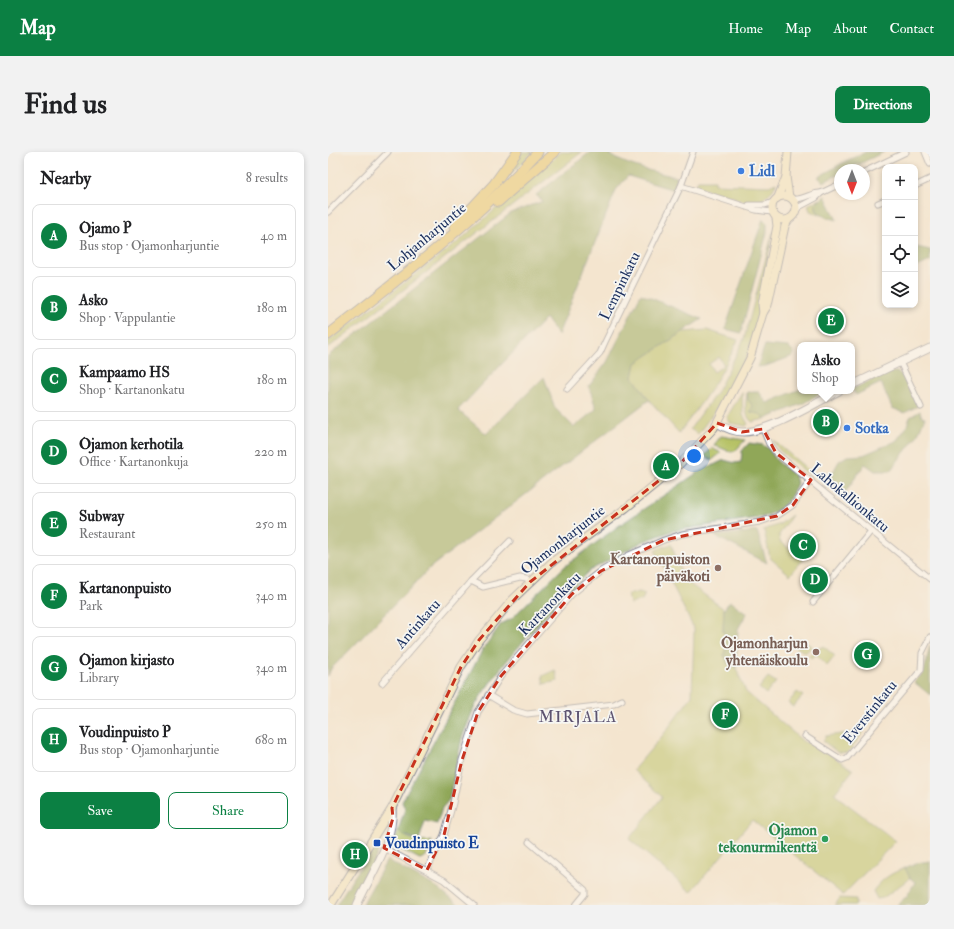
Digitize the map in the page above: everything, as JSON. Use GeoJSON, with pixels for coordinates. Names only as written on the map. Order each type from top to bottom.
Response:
{"type":"FeatureCollection","features":[{"type":"Feature","properties":{"kind":"highway"},"geometry":{"type":"LineString","coordinates":[[389,287],[470,210],[494,184],[517,152]]}},
{"type":"Feature","properties":{"kind":"highway","name":"Lohjanharjuntie"},"geometry":{"type":"LineString","coordinates":[[328,335],[423,260],[492,200],[538,152]]}},
{"type":"Feature","properties":{"kind":"highway"},"geometry":{"type":"LineString","coordinates":[[423,260],[464,232],[555,152]]}},
{"type":"Feature","properties":{"kind":"main road"},"geometry":{"type":"LineString","coordinates":[[786,177],[776,199],[774,215],[783,220],[789,219],[796,211],[796,204],[791,198],[786,177],[788,152]]}},
{"type":"Feature","properties":{"kind":"main road"},"geometry":{"type":"LineString","coordinates":[[776,199],[791,198]]}},
{"type":"Feature","properties":{"kind":"main road","name":"Ojamonharjuntie"},"geometry":{"type":"LineString","coordinates":[[763,313],[762,304],[777,226],[774,215]]}},
{"type":"Feature","properties":{"kind":"main road","name":"Ojamonharjuntie"},"geometry":{"type":"LineString","coordinates":[[331,905],[392,808],[461,667],[479,640],[512,600],[552,562],[626,508],[680,464],[717,424],[750,358],[763,313],[768,305],[785,226],[789,219]]}},
{"type":"Feature","properties":{"kind":"street"},"geometry":{"type":"LineString","coordinates":[[328,212],[388,152]]}},
{"type":"Feature","properties":{"kind":"street","name":"Lempinkatu"},"geometry":{"type":"LineString","coordinates":[[567,389],[600,352],[681,186],[693,152]]}},
{"type":"Feature","properties":{"kind":"street"},"geometry":{"type":"LineString","coordinates":[[870,169],[906,152]]}},
{"type":"Feature","properties":{"kind":"street"},"geometry":{"type":"LineString","coordinates":[[925,152],[930,164]]}},
{"type":"Feature","properties":{"kind":"street"},"geometry":{"type":"LineString","coordinates":[[918,184],[930,178]]}},
{"type":"Feature","properties":{"kind":"street"},"geometry":{"type":"LineString","coordinates":[[681,186],[746,205],[756,210],[774,215]]}},
{"type":"Feature","properties":{"kind":"street"},"geometry":{"type":"LineString","coordinates":[[796,211],[799,207],[816,198],[821,193],[834,187]]}},
{"type":"Feature","properties":{"kind":"street"},"geometry":{"type":"LineString","coordinates":[[791,198],[798,200],[815,192],[821,193]]}},
{"type":"Feature","properties":{"kind":"street"},"geometry":{"type":"LineString","coordinates":[[746,205],[765,205],[776,199]]}},
{"type":"Feature","properties":{"kind":"street"},"geometry":{"type":"LineString","coordinates":[[878,203],[882,201]]}},
{"type":"Feature","properties":{"kind":"street"},"geometry":{"type":"LineString","coordinates":[[855,384],[930,348]]}},
{"type":"Feature","properties":{"kind":"street"},"geometry":{"type":"LineString","coordinates":[[900,362],[921,407]]}},
{"type":"Feature","properties":{"kind":"street"},"geometry":{"type":"LineString","coordinates":[[717,424],[730,431],[742,432],[763,428],[833,394]]}},
{"type":"Feature","properties":{"kind":"street","name":"Lahokallionkatu"},"geometry":{"type":"LineString","coordinates":[[763,428],[769,444],[776,452],[930,579]]}},
{"type":"Feature","properties":{"kind":"street","name":"Kartanonkatu"},"geometry":{"type":"LineString","coordinates":[[427,870],[444,835],[453,803],[462,760],[478,712],[501,676],[572,594],[601,571],[629,555],[664,540],[682,534],[760,522],[777,516],[793,505],[811,480]]}},
{"type":"Feature","properties":{"kind":"street"},"geometry":{"type":"LineString","coordinates":[[813,602],[871,531]]}},
{"type":"Feature","properties":{"kind":"street","name":"Antinkatu"},"geometry":{"type":"LineString","coordinates":[[382,682],[471,582],[510,541]]}},
{"type":"Feature","properties":{"kind":"street"},"geometry":{"type":"LineString","coordinates":[[471,582],[483,587],[520,578],[526,579],[530,582]]}},
{"type":"Feature","properties":{"kind":"street","name":"Everstinkatu"},"geometry":{"type":"LineString","coordinates":[[805,736],[842,760],[847,758],[921,670],[922,653],[930,637]]}},
{"type":"Feature","properties":{"kind":"street"},"geometry":{"type":"LineString","coordinates":[[488,695],[513,710],[527,714],[614,704],[622,700]]}},
{"type":"Feature","properties":{"kind":"street"},"geometry":{"type":"LineString","coordinates":[[357,905],[384,848],[393,818],[392,808]]}},
{"type":"Feature","properties":{"kind":"street"},"geometry":{"type":"LineString","coordinates":[[529,842],[585,890],[585,894],[576,905]]}},
{"type":"Feature","properties":{"kind":"street"},"geometry":{"type":"LineString","coordinates":[[384,848],[444,880],[474,905]]}},
{"type":"Feature","properties":{"kind":"highlighted area"},"geometry":{"type":"Polygon","coordinates":[[[717,423],[742,432],[763,429],[776,453],[811,480],[793,505],[777,516],[664,540],[601,571],[572,594],[501,676],[478,712],[462,760],[444,835],[427,870],[384,848],[393,818],[392,808],[461,667],[479,640],[530,582],[680,464],[717,423]]]}},
{"type":"Feature","properties":{"kind":"green space"},"geometry":{"type":"Polygon","coordinates":[[[522,152],[533,152],[478,206],[506,176],[522,152]]]}},
{"type":"Feature","properties":{"kind":"green space"},"geometry":{"type":"Polygon","coordinates":[[[561,152],[582,152],[328,348],[328,341],[459,241],[561,152]]]}},
{"type":"Feature","properties":{"kind":"green space"},"geometry":{"type":"Polygon","coordinates":[[[590,152],[610,152],[611,156],[635,166],[677,177],[674,190],[628,176],[616,190],[558,335],[546,318],[458,410],[486,434],[544,377],[555,408],[574,427],[596,409],[589,386],[607,362],[641,294],[702,319],[636,363],[633,377],[649,400],[431,567],[331,669],[328,676],[328,356],[511,213],[543,201],[536,195],[590,152]]]}},
{"type":"Feature","properties":{"kind":"green space"},"geometry":{"type":"Polygon","coordinates":[[[866,152],[884,152],[859,164],[841,164],[866,152]]]}},
{"type":"Feature","properties":{"kind":"green space"},"geometry":{"type":"Polygon","coordinates":[[[834,168],[834,177],[823,182],[818,177],[834,168]]]}},
{"type":"Feature","properties":{"kind":"green space"},"geometry":{"type":"Polygon","coordinates":[[[698,180],[715,180],[715,184],[769,186],[776,183],[773,190],[761,201],[755,203],[739,200],[698,187],[696,184],[698,180]]]}},
{"type":"Feature","properties":{"kind":"green space"},"geometry":{"type":"Polygon","coordinates":[[[825,196],[837,220],[823,216],[816,208],[815,204],[825,196]]]}},
{"type":"Feature","properties":{"kind":"green space"},"geometry":{"type":"Polygon","coordinates":[[[820,199],[815,204],[816,210],[820,215],[810,211],[808,205],[820,199]]]}},
{"type":"Feature","properties":{"kind":"green space"},"geometry":{"type":"Polygon","coordinates":[[[763,219],[767,223],[767,232],[741,333],[725,329],[763,219]]]}},
{"type":"Feature","properties":{"kind":"green space"},"geometry":{"type":"Polygon","coordinates":[[[773,232],[759,301],[759,316],[747,357],[733,386],[698,434],[690,429],[717,392],[744,339],[773,232]]]}},
{"type":"Feature","properties":{"kind":"green space"},"geometry":{"type":"Polygon","coordinates":[[[918,247],[930,250],[930,261],[918,267],[918,247]]]}},
{"type":"Feature","properties":{"kind":"green space"},"geometry":{"type":"Polygon","coordinates":[[[707,330],[738,340],[726,365],[712,388],[679,433],[649,400],[633,377],[636,363],[683,332],[707,330]],[[719,357],[709,364],[714,372],[724,365],[719,357]]]}},
{"type":"Feature","properties":{"kind":"green space"},"geometry":{"type":"Polygon","coordinates":[[[765,345],[789,347],[794,352],[793,356],[766,366],[757,367],[765,345]]]}},
{"type":"Feature","properties":{"kind":"green space"},"geometry":{"type":"Polygon","coordinates":[[[889,372],[897,372],[902,375],[918,406],[904,413],[892,408],[881,383],[856,395],[855,388],[889,372]]]}},
{"type":"Feature","properties":{"kind":"green space"},"geometry":{"type":"Polygon","coordinates":[[[797,390],[797,394],[819,394],[804,403],[765,419],[760,414],[750,412],[753,406],[748,400],[747,392],[759,392],[767,403],[797,390]]]}},
{"type":"Feature","properties":{"kind":"green space"},"geometry":{"type":"Polygon","coordinates":[[[742,392],[743,415],[748,424],[746,426],[730,423],[727,417],[742,392]]]}},
{"type":"Feature","properties":{"kind":"green space"},"geometry":{"type":"Polygon","coordinates":[[[747,392],[748,400],[765,419],[752,422],[749,419],[746,412],[747,392]]]}},
{"type":"Feature","properties":{"kind":"green space"},"geometry":{"type":"Polygon","coordinates":[[[920,411],[922,417],[925,418],[917,436],[890,471],[875,471],[865,464],[844,494],[828,481],[839,461],[847,456],[863,455],[896,441],[906,428],[910,417],[920,411]]]}},
{"type":"Feature","properties":{"kind":"green space"},"geometry":{"type":"Polygon","coordinates":[[[721,436],[745,440],[735,451],[731,452],[714,445],[721,436]]]}},
{"type":"Feature","properties":{"kind":"green space"},"geometry":{"type":"Polygon","coordinates":[[[773,440],[812,473],[807,473],[779,450],[773,440]]]}},
{"type":"Feature","properties":{"kind":"green space"},"geometry":{"type":"Polygon","coordinates":[[[749,443],[763,445],[769,449],[777,461],[795,476],[797,483],[788,500],[776,511],[763,517],[672,531],[642,542],[589,571],[548,612],[501,668],[482,694],[474,708],[462,738],[449,800],[442,808],[437,824],[425,821],[419,840],[401,834],[398,831],[405,809],[402,802],[483,649],[501,624],[511,619],[564,567],[617,527],[697,473],[724,460],[735,463],[741,462],[742,451],[749,443]]]}},
{"type":"Feature","properties":{"kind":"green space"},"geometry":{"type":"Polygon","coordinates":[[[712,448],[721,453],[712,460],[704,456],[712,448]]]}},
{"type":"Feature","properties":{"kind":"green space"},"geometry":{"type":"Polygon","coordinates":[[[792,515],[779,535],[780,542],[802,557],[802,561],[790,575],[770,558],[764,530],[780,524],[792,515]]]}},
{"type":"Feature","properties":{"kind":"green space"},"geometry":{"type":"Polygon","coordinates":[[[757,531],[767,563],[715,536],[757,531]]]}},
{"type":"Feature","properties":{"kind":"green space"},"geometry":{"type":"Polygon","coordinates":[[[671,544],[682,574],[691,585],[724,609],[723,630],[727,643],[724,655],[728,664],[736,668],[746,692],[804,742],[816,745],[853,770],[834,794],[896,841],[843,895],[752,820],[691,892],[629,839],[662,797],[633,770],[663,735],[692,696],[694,629],[655,550],[671,544]]]}},
{"type":"Feature","properties":{"kind":"green space"},"geometry":{"type":"Polygon","coordinates":[[[639,592],[645,594],[642,600],[631,604],[627,595],[639,592]]]}},
{"type":"Feature","properties":{"kind":"green space"},"geometry":{"type":"Polygon","coordinates":[[[730,601],[747,613],[738,629],[736,668],[728,664],[724,655],[727,643],[723,630],[724,609],[730,601]]]}},
{"type":"Feature","properties":{"kind":"green space"},"geometry":{"type":"Polygon","coordinates":[[[800,638],[812,647],[805,653],[794,645],[800,638]]]}},
{"type":"Feature","properties":{"kind":"green space"},"geometry":{"type":"Polygon","coordinates":[[[930,645],[930,695],[914,682],[924,672],[930,645]]]}},
{"type":"Feature","properties":{"kind":"green space"},"geometry":{"type":"Polygon","coordinates":[[[823,646],[835,656],[827,666],[816,655],[811,658],[808,655],[823,646]]]}},
{"type":"Feature","properties":{"kind":"green space"},"geometry":{"type":"Polygon","coordinates":[[[555,670],[558,681],[544,684],[542,676],[555,670]]]}},
{"type":"Feature","properties":{"kind":"green space"},"geometry":{"type":"Polygon","coordinates":[[[768,677],[776,682],[766,694],[759,688],[768,677]]]}},
{"type":"Feature","properties":{"kind":"green space"},"geometry":{"type":"Polygon","coordinates":[[[797,692],[803,696],[793,707],[788,703],[797,692]]]}},
{"type":"Feature","properties":{"kind":"green space"},"geometry":{"type":"Polygon","coordinates":[[[864,731],[848,753],[837,752],[823,741],[826,736],[864,731]]]}},
{"type":"Feature","properties":{"kind":"green space"},"geometry":{"type":"Polygon","coordinates":[[[398,831],[404,836],[414,840],[424,842],[432,841],[426,856],[420,859],[396,847],[395,842],[398,831]]]}},
{"type":"Feature","properties":{"kind":"green space"},"geometry":{"type":"Polygon","coordinates":[[[374,846],[380,848],[354,905],[336,905],[374,846]]]}},
{"type":"Feature","properties":{"kind":"green space"},"geometry":{"type":"Polygon","coordinates":[[[387,860],[438,888],[459,905],[362,905],[387,860]]]}},
{"type":"Feature","properties":{"kind":"green space"},"geometry":{"type":"Polygon","coordinates":[[[930,861],[930,905],[897,905],[907,896],[915,882],[910,878],[905,868],[916,863],[930,861]]]}},
{"type":"Feature","properties":{"kind":"green space"},"geometry":{"type":"Polygon","coordinates":[[[905,868],[910,878],[883,898],[877,899],[873,891],[876,887],[887,877],[905,868]]]}},
{"type":"Feature","properties":{"kind":"green space"},"geometry":{"type":"Polygon","coordinates":[[[840,898],[856,899],[856,905],[835,905],[840,898]]]}},
{"type":"Feature","properties":{"kind":"place","name":"Lidl"},"geometry":{"type":"Point","coordinates":[741,171]}},
{"type":"Feature","properties":{"kind":"place","name":"Subway"},"geometry":{"type":"Point","coordinates":[831,321]}},
{"type":"Feature","properties":{"kind":"place","name":"Asko"},"geometry":{"type":"Point","coordinates":[826,422]}},
{"type":"Feature","properties":{"kind":"place","name":"Sotka"},"geometry":{"type":"Point","coordinates":[847,428]}},
{"type":"Feature","properties":{"kind":"place","name":"Ojamo P"},"geometry":{"type":"Point","coordinates":[666,466]}},
{"type":"Feature","properties":{"kind":"place","name":"Kampaamo HS"},"geometry":{"type":"Point","coordinates":[803,546]}},
{"type":"Feature","properties":{"kind":"place","name":"Kartanonpuiston päiväkoti"},"geometry":{"type":"Point","coordinates":[718,568]}},
{"type":"Feature","properties":{"kind":"place","name":"Ojamon kerhotila"},"geometry":{"type":"Point","coordinates":[815,580]}},
{"type":"Feature","properties":{"kind":"place","name":"Ojamonharjun yhtenäiskoulu"},"geometry":{"type":"Point","coordinates":[816,652]}},
{"type":"Feature","properties":{"kind":"place","name":"Ojamon kirjasto"},"geometry":{"type":"Point","coordinates":[867,655]}},
{"type":"Feature","properties":{"kind":"place","name":"Kartanonpuisto"},"geometry":{"type":"Point","coordinates":[725,715]}},
{"type":"Feature","properties":{"kind":"place","name":"Ojamon tekonurmikenttä"},"geometry":{"type":"Point","coordinates":[825,839]}},
{"type":"Feature","properties":{"kind":"place","name":"Voudinpuisto E"},"geometry":{"type":"Point","coordinates":[377,843]}},
{"type":"Feature","properties":{"kind":"place","name":"Voudinpuisto P"},"geometry":{"type":"Point","coordinates":[355,855]}},
{"type":"Feature","properties":{"kind":"district","name":"MIRJALA"},"geometry":{"type":"Point","coordinates":[578,717]}}]}
